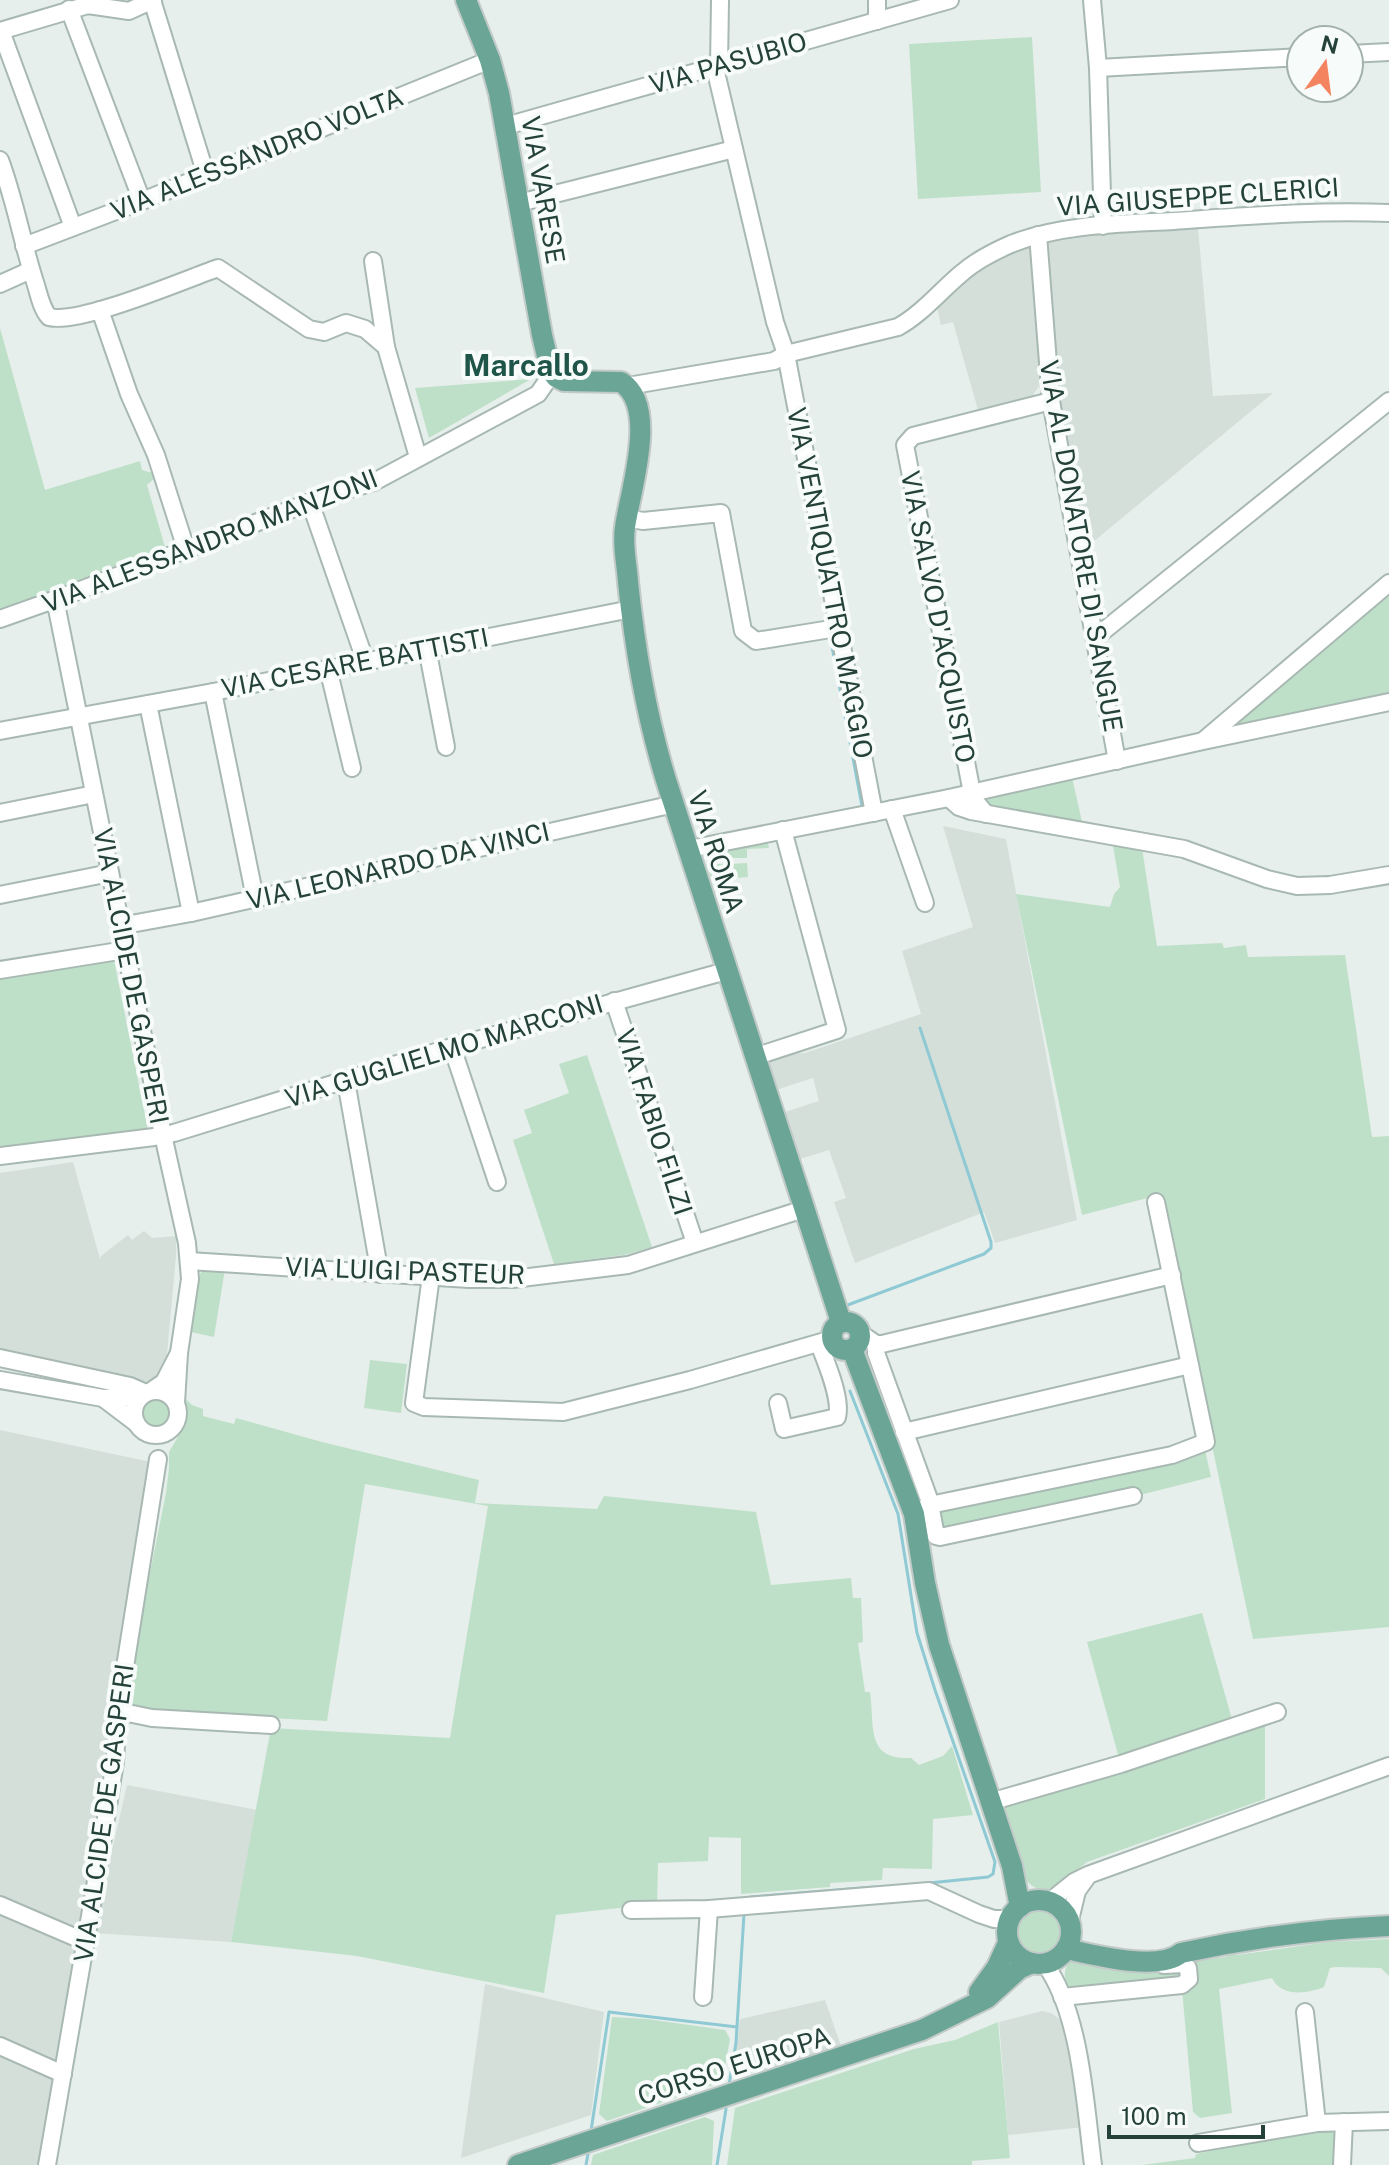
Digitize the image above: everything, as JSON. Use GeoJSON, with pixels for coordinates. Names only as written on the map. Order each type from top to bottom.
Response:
{"type":"FeatureCollection","features":[{"type":"Feature","properties":{"kind":"main road","name":"VIA VARESE"},"geometry":{"type":"LineString","coordinates":[[466,0],[490,60],[506,126],[550,369]]}},
{"type":"Feature","properties":{"kind":"main road","name":"VIA GIUSEPPE CLERICI"},"geometry":{"type":"LineString","coordinates":[[550,369],[559,379],[613,381],[628,386]]}},
{"type":"Feature","properties":{"kind":"main road","name":"VIA ROMA"},"geometry":{"type":"LineString","coordinates":[[628,386],[640,413],[640,437],[624,536],[631,609],[653,738],[804,1209],[831,1335]]}},
{"type":"Feature","properties":{"kind":"main road"},"geometry":{"type":"LineString","coordinates":[[831,1335],[842,1349],[863,1342],[922,1509],[920,1550],[939,1645],[1012,1866],[1026,1887],[1058,1907],[1070,1926],[1089,1940],[1110,1946],[1146,1951],[1173,1949],[1181,1953]]}},
{"type":"Feature","properties":{"kind":"main road"},"geometry":{"type":"LineString","coordinates":[[1012,1866],[1015,1913]]}},
{"type":"Feature","properties":{"kind":"main road"},"geometry":{"type":"LineString","coordinates":[[1047,1902],[1028,1902],[1015,1913],[1007,1931],[1008,1943],[1022,1960],[1105,1956],[1153,1961],[1244,1940],[1329,1929],[1389,1926]]}},
{"type":"Feature","properties":{"kind":"main road"},"geometry":{"type":"LineString","coordinates":[[1051,1957],[1070,1939],[1070,1926]]}},
{"type":"Feature","properties":{"kind":"main road","name":"CORSO EUROPA"},"geometry":{"type":"LineString","coordinates":[[964,2011],[987,1982],[1008,1943]]}},
{"type":"Feature","properties":{"kind":"main road","name":"CORSO EUROPA"},"geometry":{"type":"LineString","coordinates":[[518,2165],[908,2035],[964,2011],[987,1998],[1019,1969],[1051,1957]]}},
{"type":"Feature","properties":{"kind":"street"},"geometry":{"type":"LineString","coordinates":[[73,227],[0,31],[88,5],[127,5],[153,0],[206,175]]}},
{"type":"Feature","properties":{"kind":"street","name":"VIA VENTIQUATTRO MAGGIO"},"geometry":{"type":"LineString","coordinates":[[720,0],[717,68],[775,322],[786,354],[874,813]]}},
{"type":"Feature","properties":{"kind":"street"},"geometry":{"type":"LineString","coordinates":[[877,0],[877,21]]}},
{"type":"Feature","properties":{"kind":"street","name":"VIA PASUBIO"},"geometry":{"type":"LineString","coordinates":[[506,126],[950,0]]}},
{"type":"Feature","properties":{"kind":"street"},"geometry":{"type":"LineString","coordinates":[[1092,0],[1098,68],[1103,226]]}},
{"type":"Feature","properties":{"kind":"street"},"geometry":{"type":"LineString","coordinates":[[69,9],[142,201]]}},
{"type":"Feature","properties":{"kind":"street"},"geometry":{"type":"LineString","coordinates":[[1365,53],[1389,52]]}},
{"type":"Feature","properties":{"kind":"street"},"geometry":{"type":"LineString","coordinates":[[1098,68],[1285,58]]}},
{"type":"Feature","properties":{"kind":"street","name":"VIA ALESSANDRO VOLTA"},"geometry":{"type":"LineString","coordinates":[[24,246],[490,60]]}},
{"type":"Feature","properties":{"kind":"street"},"geometry":{"type":"LineString","coordinates":[[519,203],[734,149]]}},
{"type":"Feature","properties":{"kind":"street"},"geometry":{"type":"LineString","coordinates":[[0,160],[31,270],[49,317],[72,318],[100,310],[218,268],[309,329],[324,332],[346,323],[365,329],[386,347]]}},
{"type":"Feature","properties":{"kind":"street","name":"VIA GIUSEPPE CLERICI"},"geometry":{"type":"LineString","coordinates":[[628,386],[774,361],[786,354],[898,327],[912,320],[977,262],[1038,235],[1103,226],[1282,214],[1389,213]]}},
{"type":"Feature","properties":{"kind":"street","name":"VIA AL DONATORE DI SANGUE"},"geometry":{"type":"LineString","coordinates":[[1038,235],[1051,401],[1117,761]]}},
{"type":"Feature","properties":{"kind":"street"},"geometry":{"type":"LineString","coordinates":[[373,261],[386,347],[418,457]]}},
{"type":"Feature","properties":{"kind":"street"},"geometry":{"type":"LineString","coordinates":[[0,284],[31,270]]}},
{"type":"Feature","properties":{"kind":"street"},"geometry":{"type":"LineString","coordinates":[[100,310],[129,394],[156,455],[186,549]]}},
{"type":"Feature","properties":{"kind":"street","name":"VIA ALESSANDRO MANZONI"},"geometry":{"type":"LineString","coordinates":[[0,619],[310,502],[374,482],[538,394],[547,381],[550,369]]}},
{"type":"Feature","properties":{"kind":"street","name":"VIA SALVO D'ACQUISTO"},"geometry":{"type":"LineString","coordinates":[[972,793],[907,464],[906,442],[913,436],[1051,401]]}},
{"type":"Feature","properties":{"kind":"street"},"geometry":{"type":"LineString","coordinates":[[1096,637],[1389,401]]}},
{"type":"Feature","properties":{"kind":"street"},"geometry":{"type":"LineString","coordinates":[[310,502],[365,660]]}},
{"type":"Feature","properties":{"kind":"street"},"geometry":{"type":"LineString","coordinates":[[626,518],[643,521],[721,513],[743,631],[756,641],[837,628]]}},
{"type":"Feature","properties":{"kind":"street"},"geometry":{"type":"LineString","coordinates":[[1203,741],[1389,583]]}},
{"type":"Feature","properties":{"kind":"street","name":"VIA ALCIDE DE GASPERI"},"geometry":{"type":"LineString","coordinates":[[55,599],[189,1261],[190,1279],[179,1353],[176,1403]]}},
{"type":"Feature","properties":{"kind":"street","name":"VIA CESARE BATTISTI"},"geometry":{"type":"LineString","coordinates":[[0,731],[631,609]]}},
{"type":"Feature","properties":{"kind":"street"},"geometry":{"type":"LineString","coordinates":[[427,648],[446,747]]}},
{"type":"Feature","properties":{"kind":"street"},"geometry":{"type":"LineString","coordinates":[[328,668],[352,768]]}},
{"type":"Feature","properties":{"kind":"street"},"geometry":{"type":"LineString","coordinates":[[213,692],[255,898]]}},
{"type":"Feature","properties":{"kind":"street"},"geometry":{"type":"LineString","coordinates":[[689,849],[949,798],[1389,702]]}},
{"type":"Feature","properties":{"kind":"street"},"geometry":{"type":"LineString","coordinates":[[148,704],[191,913]]}},
{"type":"Feature","properties":{"kind":"street"},"geometry":{"type":"LineString","coordinates":[[972,793],[986,814]]}},
{"type":"Feature","properties":{"kind":"street"},"geometry":{"type":"LineString","coordinates":[[0,813],[94,794]]}},
{"type":"Feature","properties":{"kind":"street"},"geometry":{"type":"LineString","coordinates":[[949,798],[959,807],[986,814],[1184,849],[1267,879],[1297,886],[1330,885],[1389,875]]}},
{"type":"Feature","properties":{"kind":"street","name":"VIA LEONARDO DA VINCI"},"geometry":{"type":"LineString","coordinates":[[120,926],[191,913],[674,804]]}},
{"type":"Feature","properties":{"kind":"street"},"geometry":{"type":"LineString","coordinates":[[892,809],[925,903]]}},
{"type":"Feature","properties":{"kind":"street"},"geometry":{"type":"LineString","coordinates":[[754,1057],[837,1030],[783,830]]}},
{"type":"Feature","properties":{"kind":"street"},"geometry":{"type":"LineString","coordinates":[[0,895],[110,873]]}},
{"type":"Feature","properties":{"kind":"street"},"geometry":{"type":"LineString","coordinates":[[0,970],[125,950]]}},
{"type":"Feature","properties":{"kind":"street","name":"VIA GUGLIELMO MARCONI"},"geometry":{"type":"LineString","coordinates":[[0,1156],[163,1135],[452,1047],[726,971]]}},
{"type":"Feature","properties":{"kind":"street","name":"VIA FABIO FILZI"},"geometry":{"type":"LineString","coordinates":[[614,1001],[695,1243]]}},
{"type":"Feature","properties":{"kind":"street"},"geometry":{"type":"LineString","coordinates":[[452,1047],[497,1182]]}},
{"type":"Feature","properties":{"kind":"street"},"geometry":{"type":"LineString","coordinates":[[346,1081],[380,1274]]}},
{"type":"Feature","properties":{"kind":"street"},"geometry":{"type":"LineString","coordinates":[[922,1509],[1172,1455],[1206,1442],[1156,1202]]}},
{"type":"Feature","properties":{"kind":"street","name":"VIA LUIGI PASTEUR"},"geometry":{"type":"LineString","coordinates":[[189,1261],[513,1279],[628,1265],[804,1209]]}},
{"type":"Feature","properties":{"kind":"street"},"geometry":{"type":"LineString","coordinates":[[863,1342],[882,1344],[1172,1275]]}},
{"type":"Feature","properties":{"kind":"street"},"geometry":{"type":"LineString","coordinates":[[431,1276],[414,1403],[424,1407],[563,1412],[690,1380],[831,1335],[830,1374],[839,1410],[837,1417],[784,1429],[778,1403]]}},
{"type":"Feature","properties":{"kind":"street"},"geometry":{"type":"LineString","coordinates":[[863,1342],[876,1353],[904,1432],[922,1509],[936,1536],[1133,1496]]}},
{"type":"Feature","properties":{"kind":"street","name":"VIA ALCIDE DE GASPERI"},"geometry":{"type":"LineString","coordinates":[[148,1392],[164,1382],[179,1353]]}},
{"type":"Feature","properties":{"kind":"street"},"geometry":{"type":"LineString","coordinates":[[0,1358],[148,1392]]}},
{"type":"Feature","properties":{"kind":"street"},"geometry":{"type":"LineString","coordinates":[[904,1432],[1190,1365]]}},
{"type":"Feature","properties":{"kind":"street"},"geometry":{"type":"LineString","coordinates":[[0,1380],[103,1398],[163,1391],[176,1403],[178,1415],[172,1428],[154,1435],[103,1398]]}},
{"type":"Feature","properties":{"kind":"street"},"geometry":{"type":"LineString","coordinates":[[148,1392],[140,1397],[134,1409],[138,1426],[154,1447],[158,1459]]}},
{"type":"Feature","properties":{"kind":"street","name":"VIA ALCIDE DE GASPERI"},"geometry":{"type":"LineString","coordinates":[[47,2165],[115,1762],[118,1711],[158,1459],[172,1428]]}},
{"type":"Feature","properties":{"kind":"street"},"geometry":{"type":"LineString","coordinates":[[118,1711],[152,1718],[271,1725]]}},
{"type":"Feature","properties":{"kind":"street"},"geometry":{"type":"LineString","coordinates":[[990,1802],[1121,1764],[1277,1712]]}},
{"type":"Feature","properties":{"kind":"street"},"geometry":{"type":"LineString","coordinates":[[1047,1902],[1088,1875],[1389,1766]]}},
{"type":"Feature","properties":{"kind":"street"},"geometry":{"type":"LineString","coordinates":[[1070,1926],[1077,1891],[1088,1875]]}},
{"type":"Feature","properties":{"kind":"street"},"geometry":{"type":"LineString","coordinates":[[631,1910],[745,1907],[929,1891],[994,1919],[1015,1913]]}},
{"type":"Feature","properties":{"kind":"street"},"geometry":{"type":"LineString","coordinates":[[0,1905],[86,1942]]}},
{"type":"Feature","properties":{"kind":"street"},"geometry":{"type":"LineString","coordinates":[[703,1997],[709,1909]]}},
{"type":"Feature","properties":{"kind":"street"},"geometry":{"type":"LineString","coordinates":[[1062,1997],[1182,1985],[1189,1979],[1188,1968],[1183,1964],[1137,1968],[1111,1962],[1105,1956]]}},
{"type":"Feature","properties":{"kind":"street"},"geometry":{"type":"LineString","coordinates":[[1051,1957],[1053,1974],[1078,2054],[1093,2165]]}},
{"type":"Feature","properties":{"kind":"street"},"geometry":{"type":"LineString","coordinates":[[1305,2012],[1317,2123]]}},
{"type":"Feature","properties":{"kind":"street"},"geometry":{"type":"LineString","coordinates":[[0,2046],[63,2074]]}},
{"type":"Feature","properties":{"kind":"street"},"geometry":{"type":"LineString","coordinates":[[1198,2143],[1317,2123],[1389,2121]]}},
{"type":"Feature","properties":{"kind":"street"},"geometry":{"type":"LineString","coordinates":[[1342,2165],[1344,2122]]}},
{"type":"Feature","properties":{"kind":"shaded area"},"geometry":{"type":"Polygon","coordinates":[[[1198,228],[1213,396],[1273,393],[1087,547],[1053,359],[1048,243],[1112,232],[1198,228]]]}},
{"type":"Feature","properties":{"kind":"shaded area"},"geometry":{"type":"Polygon","coordinates":[[[1022,247],[1034,250],[1042,381],[1032,397],[978,410],[953,322],[941,325],[937,307],[968,273],[1022,247]]]}},
{"type":"Feature","properties":{"kind":"shaded area"},"geometry":{"type":"Polygon","coordinates":[[[943,826],[1006,839],[1077,1220],[995,1243],[984,1212],[855,1263],[834,1202],[846,1198],[829,1150],[800,1159],[785,1112],[819,1101],[813,1078],[776,1090],[768,1064],[789,1054],[805,1053],[921,1014],[902,951],[973,927],[943,826]]]}},
{"type":"Feature","properties":{"kind":"shaded area"},"geometry":{"type":"Polygon","coordinates":[[[73,1162],[100,1259],[128,1235],[132,1240],[144,1231],[152,1238],[176,1236],[166,1365],[155,1381],[87,1373],[0,1355],[0,1173],[73,1162]]]}},
{"type":"Feature","properties":{"kind":"shaded area"},"geometry":{"type":"Polygon","coordinates":[[[0,1430],[151,1462],[102,1816],[39,2165],[0,2165],[0,1430]]]}},
{"type":"Feature","properties":{"kind":"shaded area"},"geometry":{"type":"Polygon","coordinates":[[[127,1785],[257,1810],[231,1942],[93,1933],[127,1785]]]}},
{"type":"Feature","properties":{"kind":"shaded area"},"geometry":{"type":"Polygon","coordinates":[[[485,1984],[604,2012],[591,2115],[461,2158],[485,1984]]]}},
{"type":"Feature","properties":{"kind":"shaded area"},"geometry":{"type":"Polygon","coordinates":[[[825,2000],[841,2046],[740,2077],[736,2053],[740,2019],[825,2000]]]}},
{"type":"Feature","properties":{"kind":"shaded area"},"geometry":{"type":"Polygon","coordinates":[[[1042,2011],[1065,2023],[1084,2127],[1008,2135],[999,2022],[1042,2011]]]}},
{"type":"Feature","properties":{"kind":"green space"},"geometry":{"type":"Polygon","coordinates":[[[1032,37],[1041,192],[918,199],[909,44],[1032,37]]]}},
{"type":"Feature","properties":{"kind":"green space"},"geometry":{"type":"Polygon","coordinates":[[[0,328],[45,490],[140,461],[142,470],[156,477],[147,485],[165,547],[0,611],[0,328]]]}},
{"type":"Feature","properties":{"kind":"green space"},"geometry":{"type":"Polygon","coordinates":[[[531,379],[429,438],[415,388],[531,379]]]}},
{"type":"Feature","properties":{"kind":"green space"},"geometry":{"type":"Polygon","coordinates":[[[1389,594],[1389,695],[1227,730],[1389,594]]]}},
{"type":"Feature","properties":{"kind":"green space"},"geometry":{"type":"Polygon","coordinates":[[[1072,777],[1082,822],[1000,811],[986,801],[988,796],[1072,777]]]}},
{"type":"Feature","properties":{"kind":"green space"},"geometry":{"type":"Polygon","coordinates":[[[767,838],[769,848],[747,849],[747,858],[711,857],[711,850],[767,838]]]}},
{"type":"Feature","properties":{"kind":"green space"},"geometry":{"type":"Polygon","coordinates":[[[1113,846],[1142,848],[1157,946],[1222,943],[1224,948],[1246,945],[1248,957],[1345,955],[1372,1137],[1389,1136],[1389,1627],[1253,1639],[1159,1195],[1082,1215],[1016,894],[1110,907],[1120,887],[1113,846]]]}},
{"type":"Feature","properties":{"kind":"green space"},"geometry":{"type":"Polygon","coordinates":[[[747,863],[748,877],[721,879],[727,900],[719,902],[706,864],[731,866],[747,863]]]}},
{"type":"Feature","properties":{"kind":"green space"},"geometry":{"type":"Polygon","coordinates":[[[114,960],[148,1130],[0,1150],[0,979],[114,960]]]}},
{"type":"Feature","properties":{"kind":"green space"},"geometry":{"type":"Polygon","coordinates":[[[587,1055],[652,1247],[624,1255],[554,1264],[513,1140],[532,1133],[524,1110],[569,1093],[559,1064],[587,1055]]]}},
{"type":"Feature","properties":{"kind":"green space"},"geometry":{"type":"Polygon","coordinates":[[[203,1269],[225,1269],[214,1337],[191,1332],[203,1269]]]}},
{"type":"Feature","properties":{"kind":"green space"},"geometry":{"type":"Polygon","coordinates":[[[370,1360],[407,1364],[401,1413],[364,1408],[370,1360]]]}},
{"type":"Feature","properties":{"kind":"green space"},"geometry":{"type":"Polygon","coordinates":[[[156,1396],[168,1400],[172,1412],[168,1424],[156,1428],[144,1424],[140,1412],[144,1400],[156,1396]]]}},
{"type":"Feature","properties":{"kind":"green space"},"geometry":{"type":"Polygon","coordinates":[[[186,1399],[203,1409],[203,1416],[234,1424],[236,1418],[479,1480],[475,1503],[597,1509],[604,1496],[756,1512],[771,1585],[851,1578],[853,1598],[861,1598],[863,1642],[858,1643],[865,1692],[870,1692],[873,1728],[879,1747],[896,1757],[911,1758],[919,1765],[943,1756],[952,1746],[973,1815],[933,1819],[932,1869],[883,1868],[882,1880],[830,1883],[830,1887],[741,1894],[741,1838],[709,1837],[708,1861],[658,1863],[657,1907],[556,1915],[544,1993],[357,1956],[231,1942],[271,1728],[450,1738],[488,1506],[365,1484],[327,1721],[156,1712],[129,1705],[133,1658],[166,1493],[169,1452],[185,1425],[186,1399]]]}},
{"type":"Feature","properties":{"kind":"green space"},"geometry":{"type":"Polygon","coordinates":[[[1205,1450],[1211,1477],[1140,1495],[1138,1490],[942,1532],[938,1511],[1205,1450]]]}},
{"type":"Feature","properties":{"kind":"green space"},"geometry":{"type":"Polygon","coordinates":[[[1202,1613],[1233,1723],[1119,1758],[1087,1642],[1202,1613]]]}},
{"type":"Feature","properties":{"kind":"green space"},"geometry":{"type":"Polygon","coordinates":[[[1252,1726],[1265,1726],[1265,1799],[1087,1862],[1057,1886],[1046,1890],[1039,1890],[1021,1875],[998,1804],[1252,1726]]]}},
{"type":"Feature","properties":{"kind":"green space"},"geometry":{"type":"Polygon","coordinates":[[[1040,1909],[1057,1915],[1063,1932],[1057,1949],[1040,1955],[1023,1949],[1017,1932],[1023,1915],[1040,1909]]]}},
{"type":"Feature","properties":{"kind":"green space"},"geometry":{"type":"Polygon","coordinates":[[[1389,1939],[1389,1976],[1381,1968],[1335,1967],[1330,1968],[1324,1987],[1310,1991],[1288,1991],[1272,1978],[1219,1989],[1232,2113],[1200,2118],[1193,2112],[1182,1989],[1190,1962],[1235,1953],[1328,1942],[1389,1939]]]}},
{"type":"Feature","properties":{"kind":"green space"},"geometry":{"type":"Polygon","coordinates":[[[1072,1960],[1140,1973],[1179,1968],[1183,1976],[1069,1990],[1065,1974],[1072,1960]]]}},
{"type":"Feature","properties":{"kind":"green space"},"geometry":{"type":"Polygon","coordinates":[[[612,2017],[725,2030],[730,2039],[722,2082],[607,2121],[599,2114],[612,2017]]]}},
{"type":"Feature","properties":{"kind":"green space"},"geometry":{"type":"Polygon","coordinates":[[[998,2022],[1010,2158],[972,2161],[972,2165],[727,2165],[735,2108],[914,2049],[955,2040],[998,2022]]]}},
{"type":"Feature","properties":{"kind":"green space"},"geometry":{"type":"Polygon","coordinates":[[[705,2117],[714,2121],[712,2165],[591,2165],[593,2155],[705,2117]]]}},
{"type":"Feature","properties":{"kind":"green space"},"geometry":{"type":"Polygon","coordinates":[[[1321,2128],[1336,2133],[1336,2165],[1142,2165],[1195,2158],[1196,2154],[1321,2128]]]}},
{"type":"Feature","properties":{"kind":"waterway"},"geometry":{"type":"LineString","coordinates":[[830,636],[862,806]]}},
{"type":"Feature","properties":{"kind":"waterway"},"geometry":{"type":"LineString","coordinates":[[845,1306],[984,1254],[991,1248],[920,1028]]}},
{"type":"Feature","properties":{"kind":"waterway"},"geometry":{"type":"LineString","coordinates":[[850,1391],[898,1514],[917,1633],[995,1862],[993,1874],[988,1877],[929,1883]]}},
{"type":"Feature","properties":{"kind":"waterway"},"geometry":{"type":"LineString","coordinates":[[746,1899],[874,1887]]}},
{"type":"Feature","properties":{"kind":"waterway"},"geometry":{"type":"LineString","coordinates":[[729,2085],[736,2043],[744,1914]]}},
{"type":"Feature","properties":{"kind":"waterway"},"geometry":{"type":"LineString","coordinates":[[591,2131],[609,2012],[737,2027]]}},
{"type":"Feature","properties":{"kind":"waterway"},"geometry":{"type":"LineString","coordinates":[[717,2165],[726,2109]]}},
{"type":"Feature","properties":{"kind":"waterway"},"geometry":{"type":"LineString","coordinates":[[586,2165],[588,2154]]}},
{"type":"Feature","properties":{"kind":"district","name":"Marcallo"},"geometry":{"type":"Point","coordinates":[526,366]}}]}
